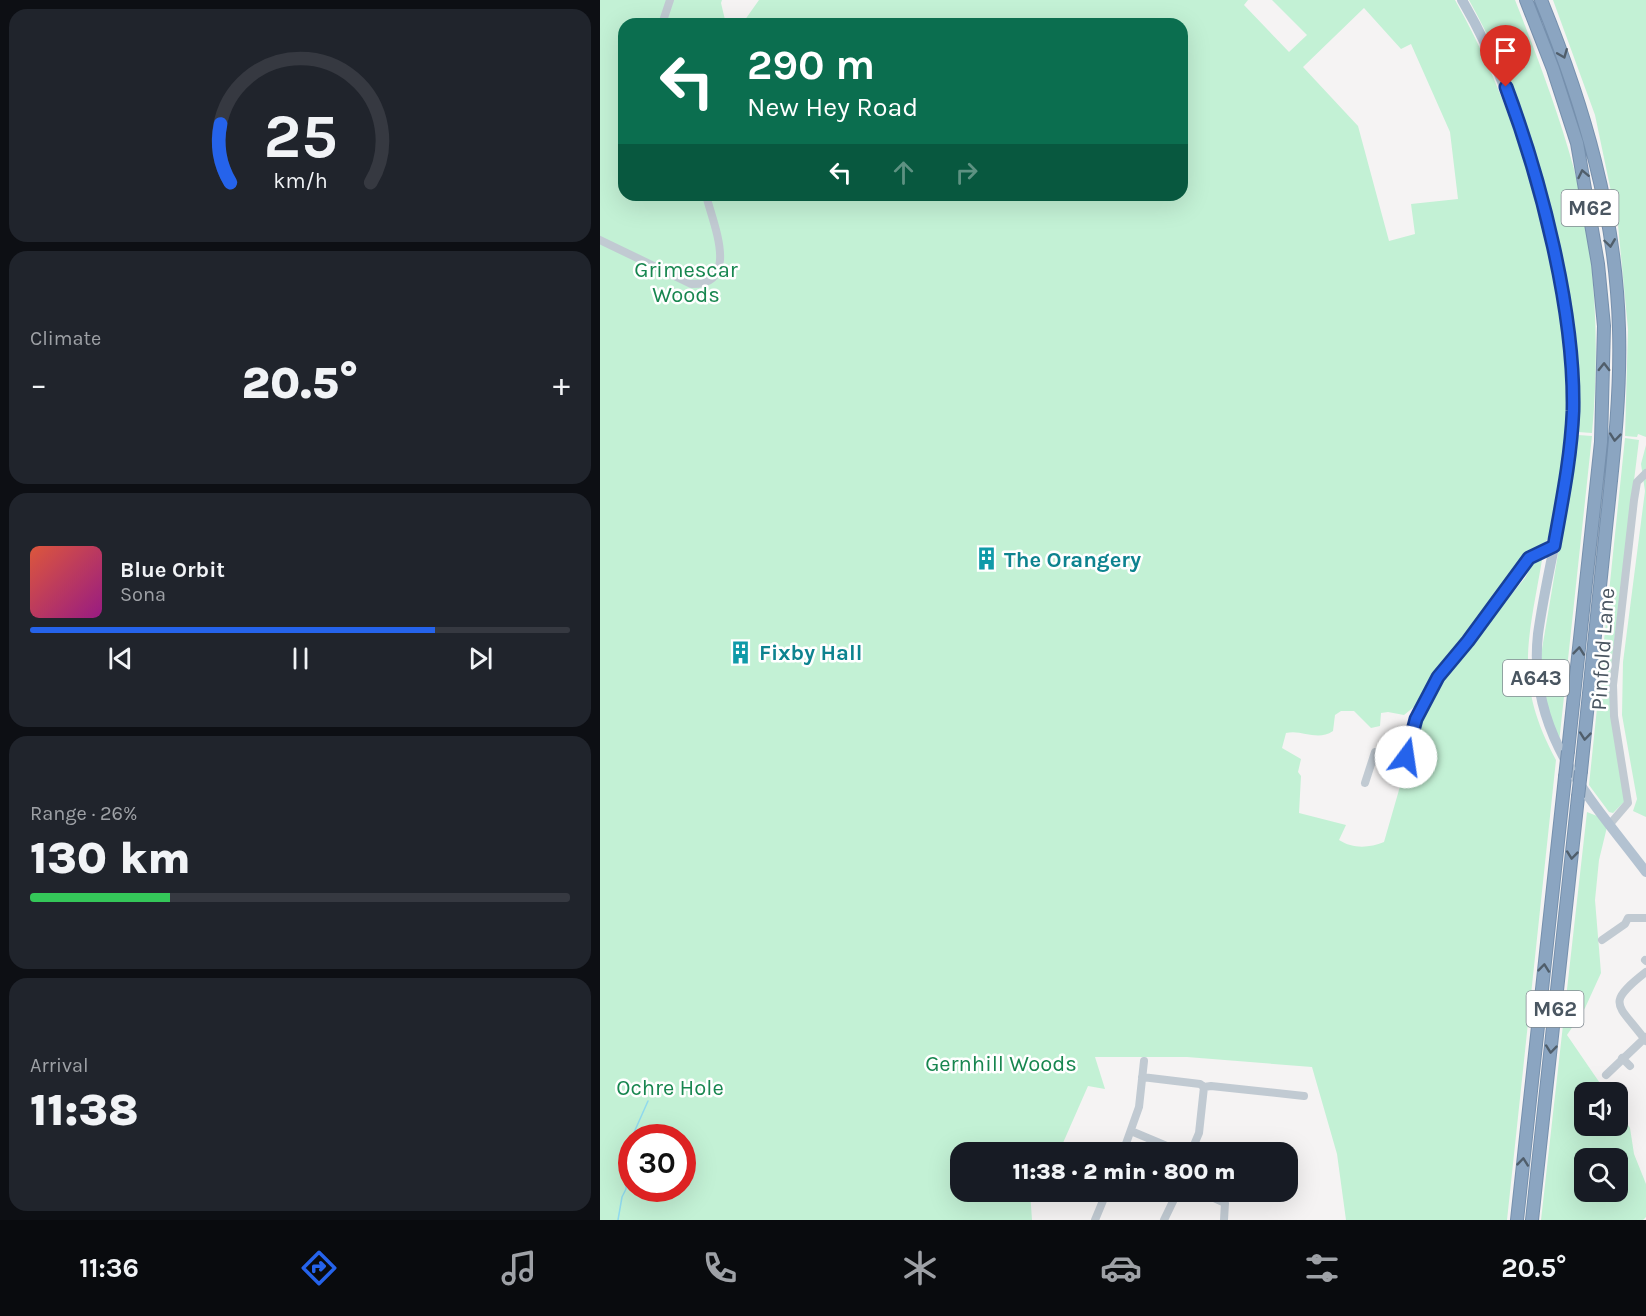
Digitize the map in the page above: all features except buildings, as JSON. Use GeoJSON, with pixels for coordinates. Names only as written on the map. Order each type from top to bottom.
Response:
{"type":"FeatureCollection","features":[{"type":"Feature","properties":{"kind":"highway","name":"M62"},"geometry":{"type":"LineString","coordinates":[[1517,1220],[1601,442],[1604,326],[1598,264],[1577,143],[1553,69],[1526,0]]}},
{"type":"Feature","properties":{"kind":"highway","name":"M62"},"geometry":{"type":"LineString","coordinates":[[1532,1220],[1617,425],[1619,327],[1604,196],[1590,136],[1568,65],[1541,0]]}},
{"type":"Feature","properties":{"kind":"main road","name":"A643"},"geometry":{"type":"LineString","coordinates":[[1462,0],[1491,54],[1521,130],[1545,214],[1563,305],[1572,375],[1569,461],[1537,645],[1539,700],[1559,750],[1646,872]]}},
{"type":"Feature","properties":{"kind":"street"},"geometry":{"type":"LineString","coordinates":[[664,18],[670,0]]}},
{"type":"Feature","properties":{"kind":"street"},"geometry":{"type":"LineString","coordinates":[[600,240],[691,284],[704,284],[718,274],[722,261],[707,201]]}},
{"type":"Feature","properties":{"kind":"street","name":"Pinfold Lane"},"geometry":{"type":"LineString","coordinates":[[1610,824],[1623,812],[1628,803],[1614,716],[1613,685],[1634,500],[1638,482],[1646,472]]}},
{"type":"Feature","properties":{"kind":"street"},"geometry":{"type":"LineString","coordinates":[[1365,783],[1375,752],[1400,760],[1406,757],[1416,719],[1438,677],[1468,641],[1529,558],[1554,546]]}},
{"type":"Feature","properties":{"kind":"street"},"geometry":{"type":"LineString","coordinates":[[1602,940],[1625,924],[1628,918],[1646,918]]}},
{"type":"Feature","properties":{"kind":"street"},"geometry":{"type":"LineString","coordinates":[[1606,1075],[1645,1039],[1620,1006],[1619,998],[1622,991],[1646,972]]}},
{"type":"Feature","properties":{"kind":"street"},"geometry":{"type":"LineString","coordinates":[[1622,1058],[1630,1066]]}},
{"type":"Feature","properties":{"kind":"street"},"geometry":{"type":"LineString","coordinates":[[1127,1142],[1139,1107],[1144,1061]]}},
{"type":"Feature","properties":{"kind":"street"},"geometry":{"type":"LineString","coordinates":[[1143,1077],[1200,1084],[1204,1087],[1304,1096]]}},
{"type":"Feature","properties":{"kind":"street"},"geometry":{"type":"LineString","coordinates":[[1195,1142],[1199,1133],[1204,1087]]}},
{"type":"Feature","properties":{"kind":"street"},"geometry":{"type":"LineString","coordinates":[[1131,1131],[1157,1142]]}},
{"type":"Feature","properties":{"kind":"street"},"geometry":{"type":"LineString","coordinates":[[1095,1220],[1102,1202]]}},
{"type":"Feature","properties":{"kind":"street"},"geometry":{"type":"LineString","coordinates":[[1164,1220],[1173,1202]]}},
{"type":"Feature","properties":{"kind":"street"},"geometry":{"type":"LineString","coordinates":[[1223,1202],[1225,1203],[1224,1220]]}},
{"type":"Feature","properties":{"kind":"green space"},"geometry":{"type":"Polygon","coordinates":[[[600,0],[722,0],[725,18],[618,18],[618,201],[1188,201],[1188,18],[746,18],[759,0],[1248,0],[1244,5],[1289,52],[1307,35],[1272,0],[1455,0],[1479,45],[1519,146],[1536,200],[1549,254],[1559,309],[1565,362],[1565,428],[1550,535],[1545,543],[1528,554],[1451,658],[1444,665],[1441,664],[1420,702],[1404,715],[1381,713],[1380,726],[1371,728],[1354,711],[1341,711],[1335,715],[1333,731],[1321,735],[1286,733],[1282,748],[1301,759],[1298,772],[1301,776],[1299,813],[1346,825],[1339,840],[1350,845],[1367,846],[1384,842],[1420,717],[1440,680],[1525,578],[1532,565],[1542,560],[1529,639],[1529,684],[1534,707],[1556,760],[1507,1220],[1346,1220],[1337,1154],[1312,1067],[1187,1057],[1095,1057],[1105,1089],[1088,1086],[1063,1142],[950,1142],[950,1202],[1031,1202],[1032,1220],[600,1220],[600,0]],[[1364,8],[1303,67],[1358,126],[1389,241],[1415,234],[1411,204],[1458,199],[1450,132],[1411,44],[1401,49],[1364,8]]]}},
{"type":"Feature","properties":{"kind":"green space"},"geometry":{"type":"Polygon","coordinates":[[[1469,0],[1515,0],[1568,147],[1587,233],[1594,300],[1596,367],[1592,433],[1578,432],[1576,367],[1568,304],[1553,226],[1535,159],[1500,62],[1469,0]]]}},
{"type":"Feature","properties":{"kind":"green space"},"geometry":{"type":"Polygon","coordinates":[[[1553,0],[1646,0],[1646,437],[1638,434],[1637,437],[1625,436],[1628,329],[1618,225],[1595,115],[1553,0]]]}},
{"type":"Feature","properties":{"kind":"green space"},"geometry":{"type":"Polygon","coordinates":[[[1578,435],[1592,436],[1559,743],[1547,707],[1541,655],[1578,435]]]}},
{"type":"Feature","properties":{"kind":"green space"},"geometry":{"type":"Polygon","coordinates":[[[1625,438],[1639,440],[1610,676],[1610,703],[1625,801],[1613,813],[1609,812],[1589,785],[1625,438]]]}},
{"type":"Feature","properties":{"kind":"green space"},"geometry":{"type":"Polygon","coordinates":[[[1646,445],[1646,817],[1633,811],[1637,799],[1622,715],[1623,662],[1645,491],[1641,464],[1646,445]]]}},
{"type":"Feature","properties":{"kind":"green space"},"geometry":{"type":"Polygon","coordinates":[[[1587,812],[1597,816],[1607,827],[1599,860],[1595,900],[1601,973],[1585,1008],[1567,1035],[1599,1082],[1574,1082],[1574,1136],[1628,1136],[1628,1125],[1634,1154],[1646,1184],[1646,1217],[1643,1220],[1541,1220],[1587,812]]]}},
{"type":"Feature","properties":{"kind":"waterway"},"geometry":{"type":"LineString","coordinates":[[638,1124],[648,1101]]}},
{"type":"Feature","properties":{"kind":"waterway"},"geometry":{"type":"LineString","coordinates":[[618,1220],[621,1202]]}},
{"type":"Feature","properties":{"kind":"place","name":"The Orangery"},"geometry":{"type":"Point","coordinates":[986,559]}},
{"type":"Feature","properties":{"kind":"place","name":"Fixby Hall"},"geometry":{"type":"Point","coordinates":[741,652]}},
{"type":"Feature","properties":{"kind":"route"},"geometry":{"type":"LineString","coordinates":[[1406,757],[1416,719],[1438,677],[1468,641],[1529,558],[1554,546],[1569,461],[1572,384],[1563,305],[1541,199],[1506,87]]}},
{"type":"Feature","properties":{"kind":"park label","name":"Grimescar Woods"},"geometry":{"type":"Point","coordinates":[686,282]}},
{"type":"Feature","properties":{"kind":"park label","name":"Gernhill Woods"},"geometry":{"type":"Point","coordinates":[1001,1063]}},
{"type":"Feature","properties":{"kind":"park label","name":"Ochre Hole"},"geometry":{"type":"Point","coordinates":[670,1087]}}]}
